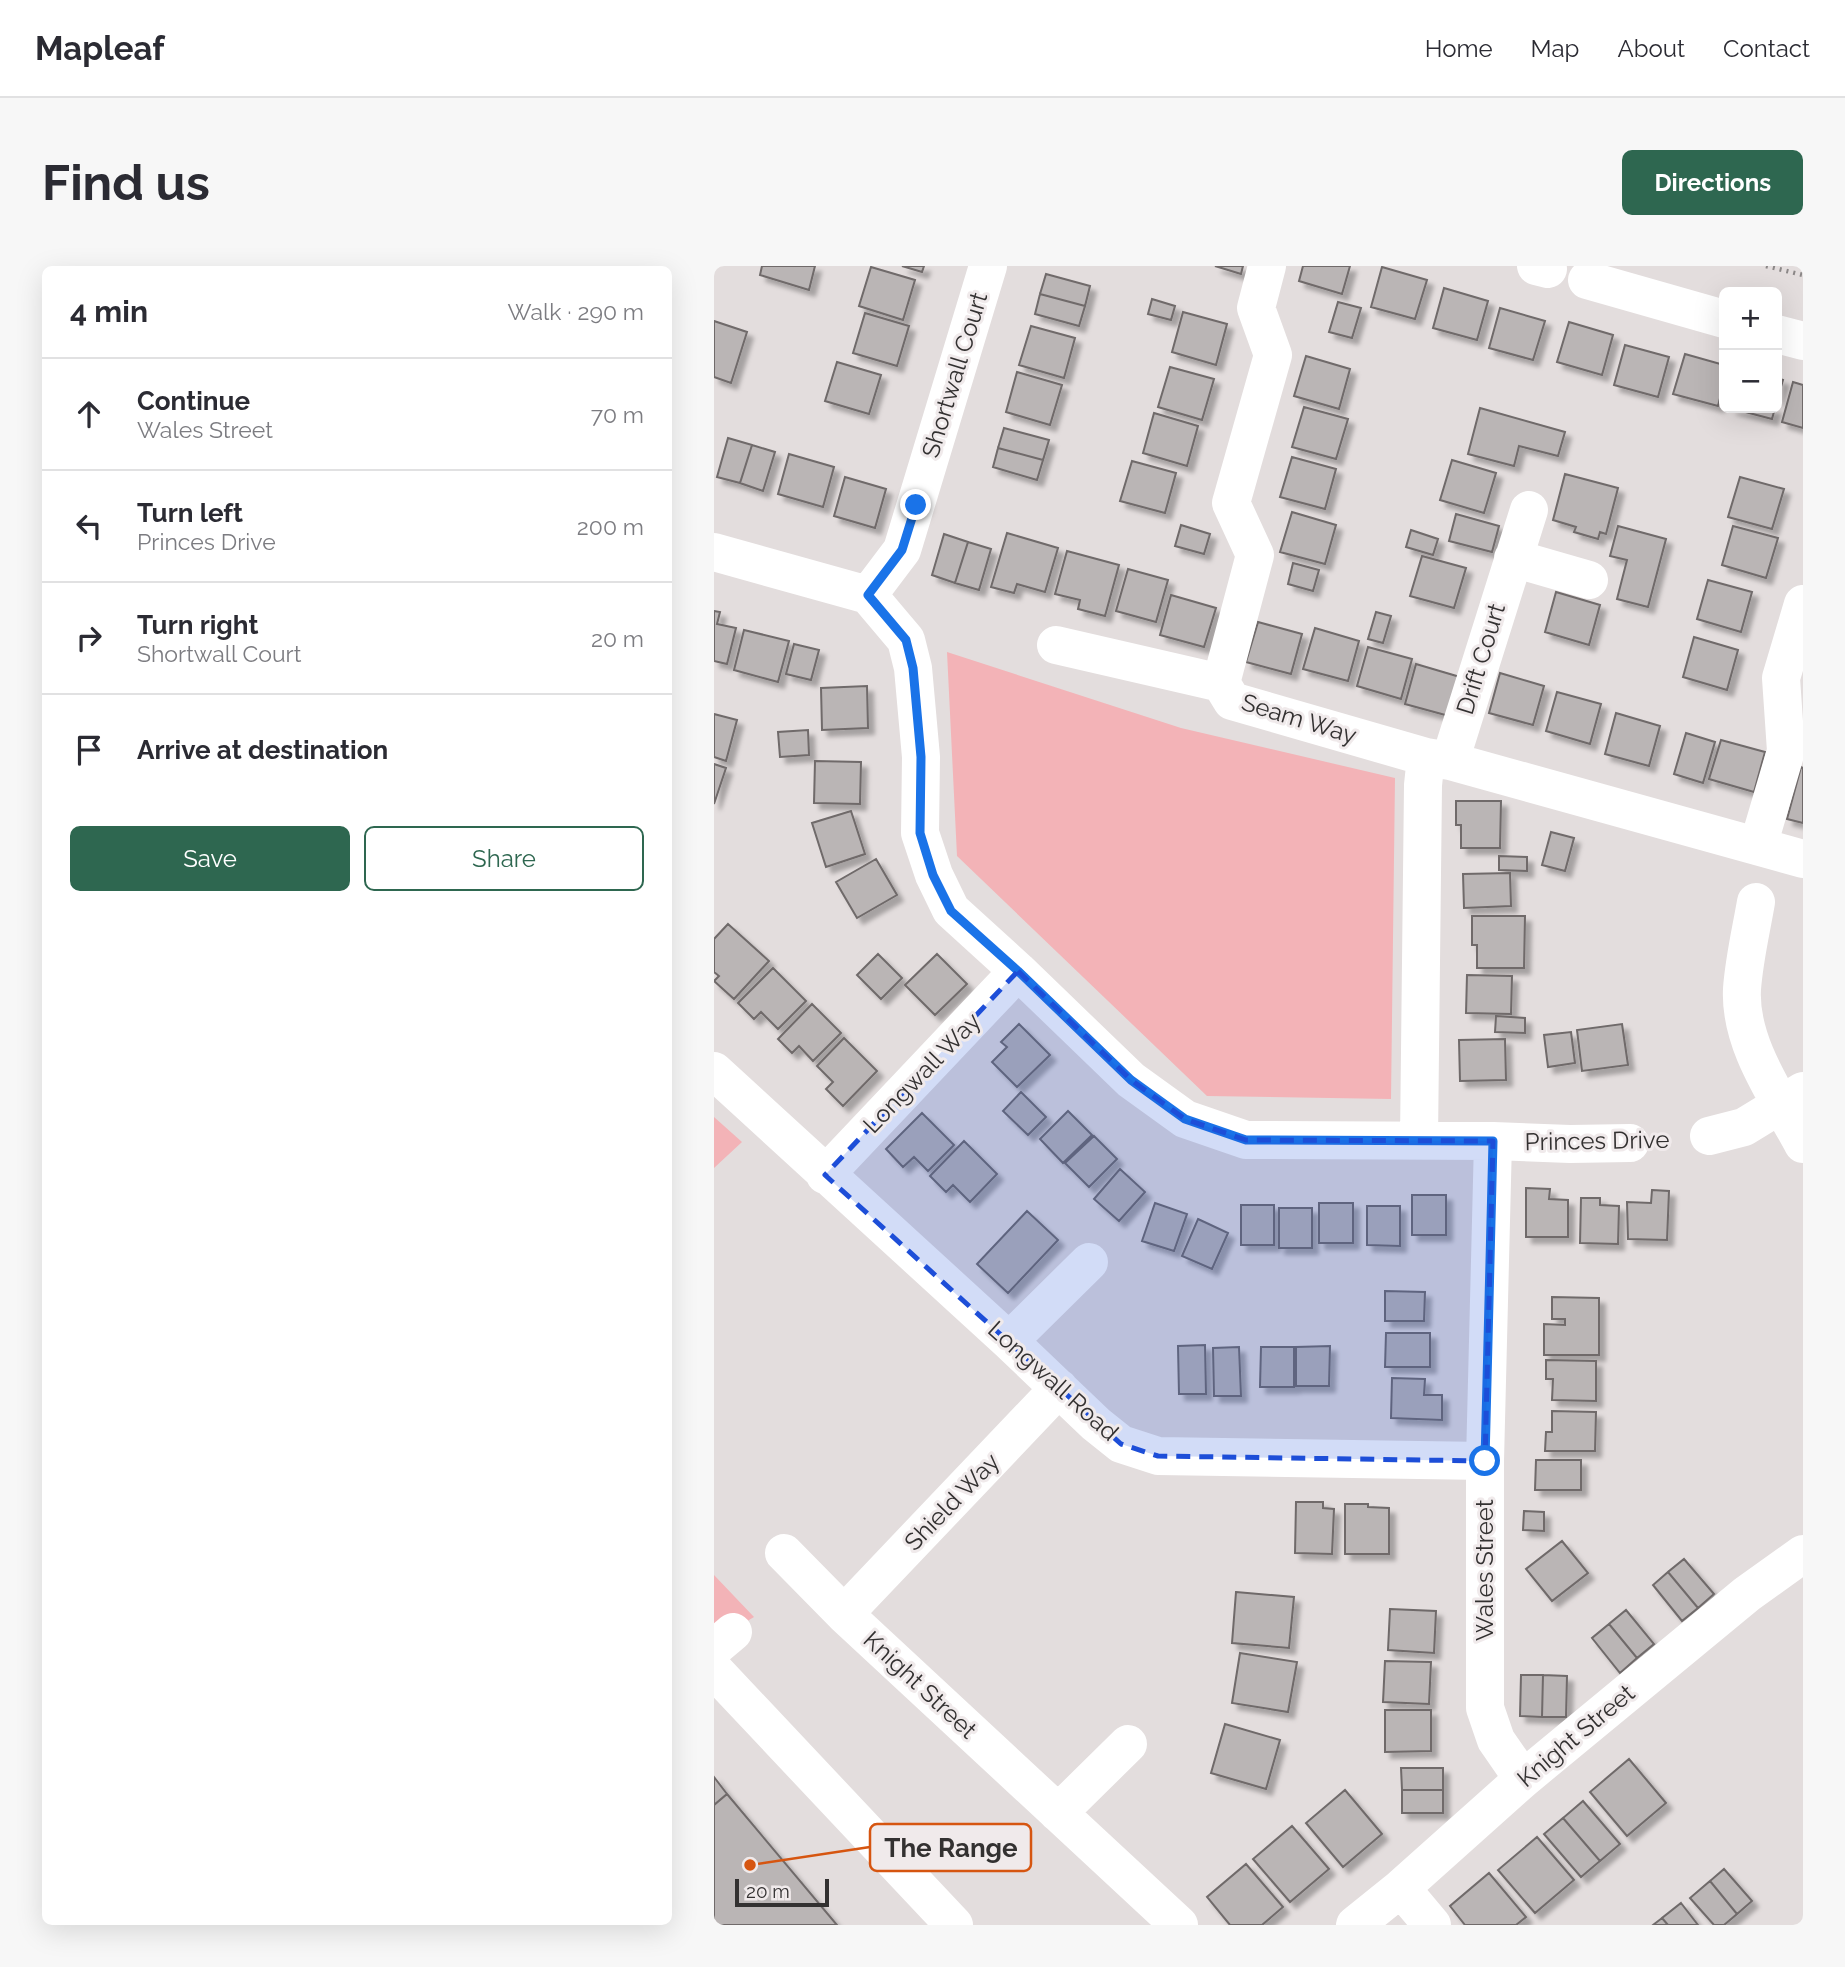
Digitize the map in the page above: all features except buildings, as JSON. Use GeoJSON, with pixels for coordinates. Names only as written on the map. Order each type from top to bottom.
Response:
{"type":"FeatureCollection","features":[{"type":"Feature","properties":{"kind":"street","name":"Shortwall Court"},"geometry":{"type":"LineString","coordinates":[[868,595],[902,550],[988,266]]}},
{"type":"Feature","properties":{"kind":"street"},"geometry":{"type":"LineString","coordinates":[[1221,683],[1255,555],[1231,502],[1273,355],[1256,307],[1267,266]]}},
{"type":"Feature","properties":{"kind":"street"},"geometry":{"type":"LineString","coordinates":[[1587,280],[1719,318]]}},
{"type":"Feature","properties":{"kind":"street"},"geometry":{"type":"LineString","coordinates":[[1782,335],[1803,341]]}},
{"type":"Feature","properties":{"kind":"street","name":"Drift Court"},"geometry":{"type":"LineString","coordinates":[[1438,759],[1501,595],[1529,510]]}},
{"type":"Feature","properties":{"kind":"street"},"geometry":{"type":"LineString","coordinates":[[714,552],[868,595]]}},
{"type":"Feature","properties":{"kind":"street"},"geometry":{"type":"LineString","coordinates":[[1513,558],[1589,580]]}},
{"type":"Feature","properties":{"kind":"street","name":"Princes Drive"},"geometry":{"type":"LineString","coordinates":[[868,595],[906,640],[913,668],[921,757],[920,833],[933,875],[951,911],[1018,971],[1131,1080],[1185,1119],[1246,1140],[1630,1143]]}},
{"type":"Feature","properties":{"kind":"street"},"geometry":{"type":"LineString","coordinates":[[1758,846],[1786,751],[1781,678],[1803,604]]}},
{"type":"Feature","properties":{"kind":"street","name":"Seam Way"},"geometry":{"type":"LineString","coordinates":[[1056,645],[1221,683],[1232,701],[1803,859]]}},
{"type":"Feature","properties":{"kind":"street"},"geometry":{"type":"LineString","coordinates":[[1419,1140],[1423,785],[1438,759]]}},
{"type":"Feature","properties":{"kind":"street"},"geometry":{"type":"LineString","coordinates":[[1756,902],[1742,990],[1745,1023],[1753,1053],[1793,1097],[1803,1144]]}},
{"type":"Feature","properties":{"kind":"street","name":"Longwall Way"},"geometry":{"type":"LineString","coordinates":[[825,1175],[1018,971]]}},
{"type":"Feature","properties":{"kind":"street","name":"Longwall Road"},"geometry":{"type":"LineString","coordinates":[[714,1071],[1121,1444],[1158,1456],[1485,1461]]}},
{"type":"Feature","properties":{"kind":"street"},"geometry":{"type":"LineString","coordinates":[[1709,1136],[1744,1127],[1793,1097]]}},
{"type":"Feature","properties":{"kind":"street","name":"Wales Street"},"geometry":{"type":"LineString","coordinates":[[1493,1141],[1485,1461],[1485,1708],[1496,1740],[1523,1779]]}},
{"type":"Feature","properties":{"kind":"street"},"geometry":{"type":"LineString","coordinates":[[1009,1341],[1089,1262]]}},
{"type":"Feature","properties":{"kind":"street","name":"Shield Way"},"geometry":{"type":"LineString","coordinates":[[844,1614],[1059,1388]]}},
{"type":"Feature","properties":{"kind":"street","name":"Knight Street"},"geometry":{"type":"LineString","coordinates":[[784,1553],[844,1614],[1179,1925]]}},
{"type":"Feature","properties":{"kind":"street","name":"Knight Street"},"geometry":{"type":"LineString","coordinates":[[1355,1925],[1401,1888],[1523,1779],[1747,1594],[1803,1554]]}},
{"type":"Feature","properties":{"kind":"street"},"geometry":{"type":"LineString","coordinates":[[714,1670],[954,1925]]}},
{"type":"Feature","properties":{"kind":"street"},"geometry":{"type":"LineString","coordinates":[[1058,1813],[1128,1744]]}},
{"type":"Feature","properties":{"kind":"street"},"geometry":{"type":"LineString","coordinates":[[1401,1888],[1432,1925]]}},
{"type":"Feature","properties":{"kind":"path"},"geometry":{"type":"LineString","coordinates":[[1766,266],[1803,275]]}},
{"type":"Feature","properties":{"kind":"highlighted area"},"geometry":{"type":"Polygon","coordinates":[[[1018,971],[1131,1080],[1185,1119],[1246,1140],[1493,1141],[1485,1461],[1158,1456],[1121,1444],[825,1175],[1018,971]]]}},
{"type":"Feature","properties":{"kind":"shaded area"},"geometry":{"type":"Polygon","coordinates":[[[947,652],[1181,728],[1395,778],[1391,1099],[1207,1096],[957,856],[947,652]]]}},
{"type":"Feature","properties":{"kind":"shaded area"},"geometry":{"type":"Polygon","coordinates":[[[714,1117],[742,1142],[714,1168],[714,1117]]]}},
{"type":"Feature","properties":{"kind":"shaded area"},"geometry":{"type":"Polygon","coordinates":[[[714,1575],[754,1617],[714,1641],[714,1575]]]}},
{"type":"Feature","properties":{"kind":"place","name":"The Range"},"geometry":{"type":"Point","coordinates":[750,1865]}},
{"type":"Feature","properties":{"kind":"route"},"geometry":{"type":"LineString","coordinates":[[916,505],[902,550],[868,595],[906,640],[913,668],[921,757],[920,833],[933,875],[951,911],[1018,971],[1131,1080],[1185,1119],[1246,1140],[1493,1141],[1485,1461]]}}]}
